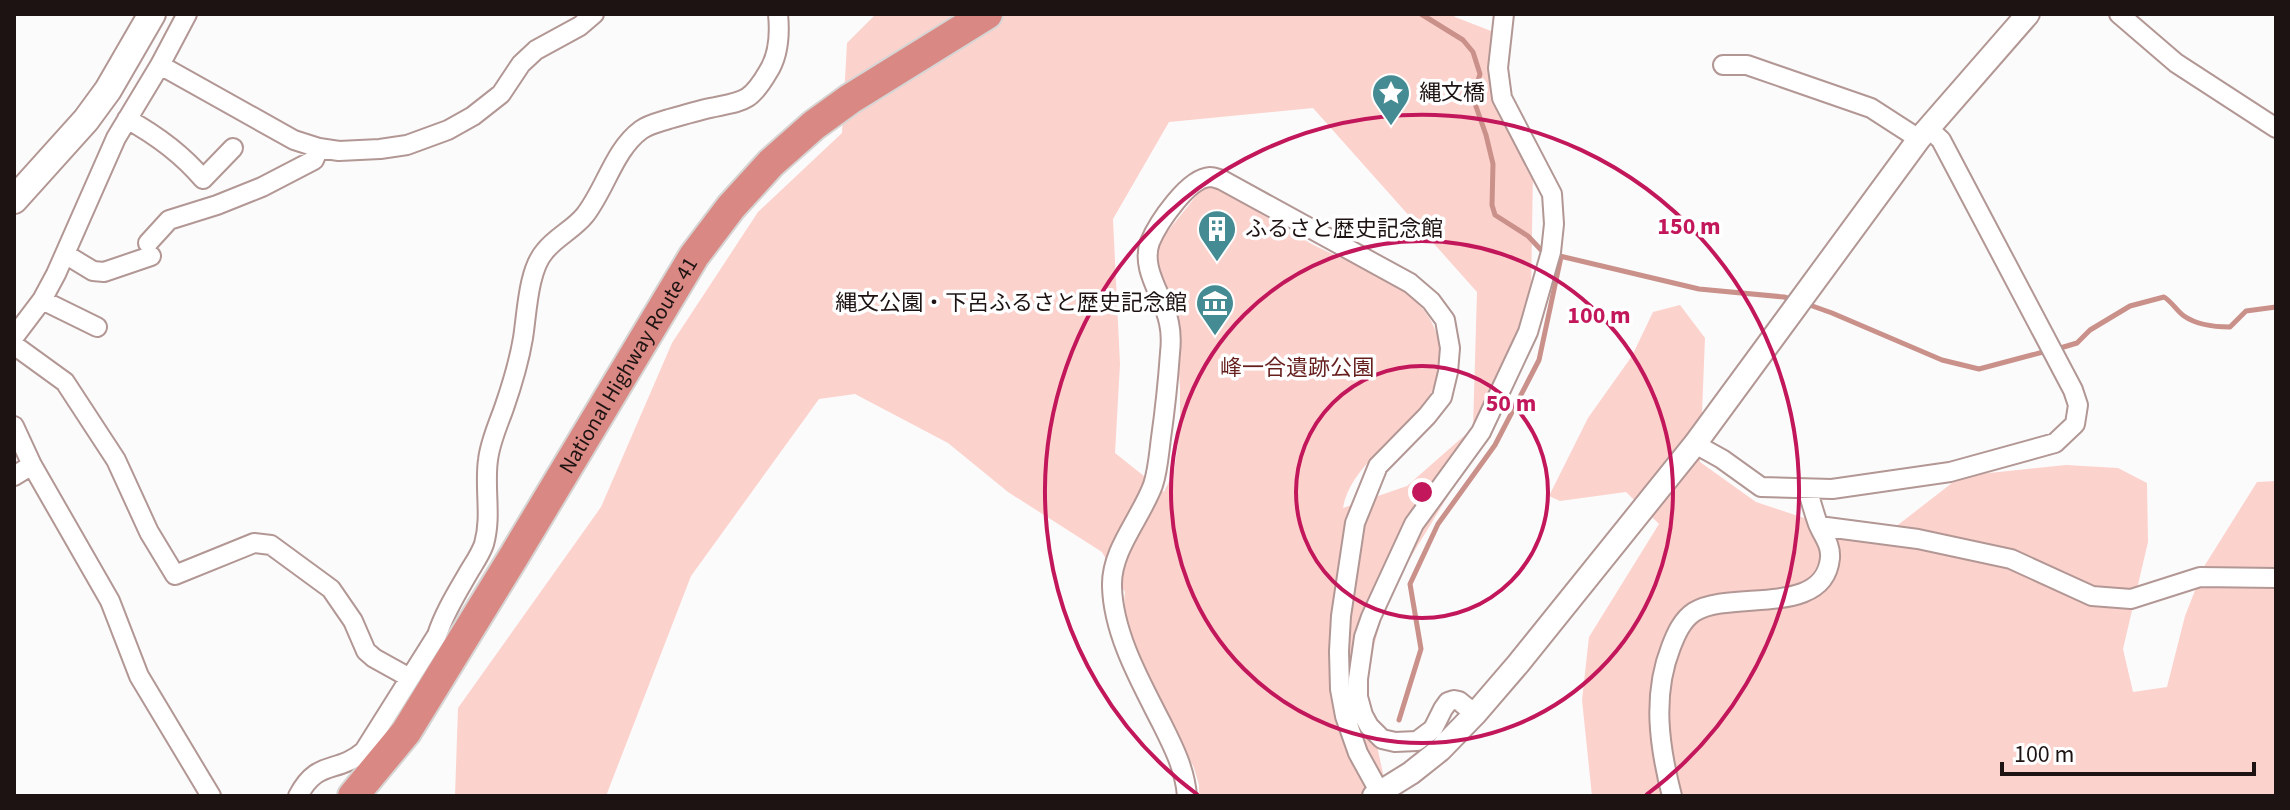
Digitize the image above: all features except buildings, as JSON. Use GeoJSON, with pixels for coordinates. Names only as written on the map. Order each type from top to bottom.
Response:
{"type":"FeatureCollection","features":[{"type":"Feature","properties":{"kind":"highway","name":"National Highway Route 41"},"geometry":{"type":"LineString","coordinates":[[353,796],[406,732],[694,256],[731,207],[771,163],[814,125],[850,99],[987,14]]}},
{"type":"Feature","properties":{"kind":"main road"},"geometry":{"type":"LineString","coordinates":[[14,200],[101,100],[152,14]]}},
{"type":"Feature","properties":{"kind":"street"},"geometry":{"type":"LineString","coordinates":[[14,337],[42,300],[116,138],[187,14]]}},
{"type":"Feature","properties":{"kind":"street"},"geometry":{"type":"LineString","coordinates":[[160,65],[283,134],[319,148],[339,151],[380,149],[407,145],[448,130],[473,116],[501,94],[521,64],[536,50],[580,26],[594,14]]}},
{"type":"Feature","properties":{"kind":"street"},"geometry":{"type":"LineString","coordinates":[[298,796],[316,771],[342,764],[364,751],[437,635],[443,616],[483,546],[489,523],[487,460],[521,352],[537,262],[547,248],[577,225],[604,186],[620,154],[644,127],[734,104],[749,98],[759,89],[773,65],[778,14]]}},
{"type":"Feature","properties":{"kind":"street"},"geometry":{"type":"LineString","coordinates":[[1475,714],[1454,700],[1448,702],[1433,729],[1417,741],[1382,739],[1363,715],[1358,697],[1358,679],[1364,637],[1371,617],[1414,524],[1481,432],[1528,332],[1551,252],[1554,224],[1552,194],[1502,98],[1498,68],[1504,14]]}},
{"type":"Feature","properties":{"kind":"street"},"geometry":{"type":"LineString","coordinates":[[1187,796],[1178,756],[1130,656],[1119,625],[1111,583],[1116,561],[1153,486],[1165,407],[1171,350],[1170,324],[1147,261],[1149,245],[1186,189],[1196,181],[1209,177],[1222,180],[1410,283],[1431,301],[1445,320],[1450,348],[1442,397],[1378,466],[1355,523],[1341,616],[1340,689],[1345,716],[1377,794],[1440,750],[1528,652],[1695,444],[1923,133],[2028,14]]}},
{"type":"Feature","properties":{"kind":"street"},"geometry":{"type":"LineString","coordinates":[[2119,14],[2176,63],[2276,128]]}},
{"type":"Feature","properties":{"kind":"street"},"geometry":{"type":"LineString","coordinates":[[1695,444],[1761,487],[1832,489],[1950,472],[2055,443],[2075,424],[2078,405],[2062,367],[1941,140],[1871,108],[1747,65],[1723,65]]}},
{"type":"Feature","properties":{"kind":"street"},"geometry":{"type":"LineString","coordinates":[[127,119],[186,159],[203,179],[233,148]]}},
{"type":"Feature","properties":{"kind":"street"},"geometry":{"type":"LineString","coordinates":[[65,254],[93,271],[104,272],[150,250],[169,220],[262,187],[314,160],[319,148]]}},
{"type":"Feature","properties":{"kind":"street"},"geometry":{"type":"LineString","coordinates":[[42,300],[97,327]]}},
{"type":"Feature","properties":{"kind":"street"},"geometry":{"type":"LineString","coordinates":[[14,345],[65,382],[116,460],[149,532],[175,575],[254,543],[271,545],[331,589],[353,621],[366,651],[410,678]]}},
{"type":"Feature","properties":{"kind":"street"},"geometry":{"type":"LineString","coordinates":[[14,426],[32,465],[110,601],[139,676],[211,796]]}},
{"type":"Feature","properties":{"kind":"street"},"geometry":{"type":"LineString","coordinates":[[14,476],[32,465]]}},
{"type":"Feature","properties":{"kind":"street"},"geometry":{"type":"LineString","coordinates":[[1672,796],[1658,713],[1659,687],[1677,630],[1691,614],[1710,605],[1797,596],[1811,590],[1825,574],[1830,557],[1828,542],[1819,526],[1807,489]]}},
{"type":"Feature","properties":{"kind":"street"},"geometry":{"type":"LineString","coordinates":[[1819,526],[1918,539],[2011,559],[2092,596],[2131,599],[2200,577],[2276,578]]}},
{"type":"Feature","properties":{"kind":"green space","name":"峰一合遺跡公園"},"geometry":{"type":"Polygon","coordinates":[[[876,14],[1453,14],[1504,36],[1504,76],[1533,169],[1531,295],[1518,374],[1387,596],[1374,646],[1366,696],[1388,796],[1199,796],[1194,768],[1162,706],[1130,630],[1125,592],[1102,552],[1008,492],[948,443],[855,394],[819,399],[691,576],[606,796],[455,796],[458,708],[601,507],[672,343],[758,212],[842,133],[847,43],[876,14]],[[1313,108],[1169,122],[1113,219],[1120,364],[1115,453],[1164,492],[1174,471],[1180,429],[1180,388],[1175,309],[1157,272],[1155,254],[1159,242],[1201,190],[1215,186],[1310,243],[1394,284],[1427,314],[1436,333],[1440,363],[1431,393],[1415,415],[1355,479],[1343,508],[1407,486],[1473,428],[1477,292],[1313,108]]]}},
{"type":"Feature","properties":{"kind":"green space"},"geometry":{"type":"Polygon","coordinates":[[[1680,305],[1705,338],[1700,462],[1756,502],[1876,542],[1961,476],[2066,465],[2118,468],[2147,483],[2148,542],[2123,649],[2133,692],[2167,687],[2185,616],[2205,565],[2257,482],[2276,481],[2276,796],[1592,796],[1582,700],[1589,637],[1659,524],[1626,492],[1560,501],[1549,496],[1588,418],[1632,356],[1653,312],[1680,305]]]}},
{"type":"Feature","properties":{"kind":"waterway"},"geometry":{"type":"LineString","coordinates":[[1421,14],[1463,40],[1473,52],[1480,74],[1473,98],[1493,164],[1492,205],[1495,215],[1528,236],[1543,252],[1699,289],[1794,300]]}},
{"type":"Feature","properties":{"kind":"waterway"},"geometry":{"type":"LineString","coordinates":[[1399,720],[1421,649],[1410,584],[1438,524],[1495,445],[1539,360],[1561,257]]}},
{"type":"Feature","properties":{"kind":"waterway"},"geometry":{"type":"LineString","coordinates":[[2057,349],[2077,343],[2090,330],[2130,306],[2164,297],[2189,319],[2218,327],[2230,327],[2246,311],[2276,307]]}},
{"type":"Feature","properties":{"kind":"waterway"},"geometry":{"type":"LineString","coordinates":[[1804,303],[1942,360],[1979,369],[2047,351]]}},
{"type":"Feature","properties":{"kind":"place","name":"縄文橋"},"geometry":{"type":"Point","coordinates":[1391,127]}},
{"type":"Feature","properties":{"kind":"place","name":"ふるさと歴史記念館"},"geometry":{"type":"Point","coordinates":[1217,263]}},
{"type":"Feature","properties":{"kind":"place","name":"縄文公園・下呂ふるさと歴史記念館"},"geometry":{"type":"Point","coordinates":[1215,337]}}]}
